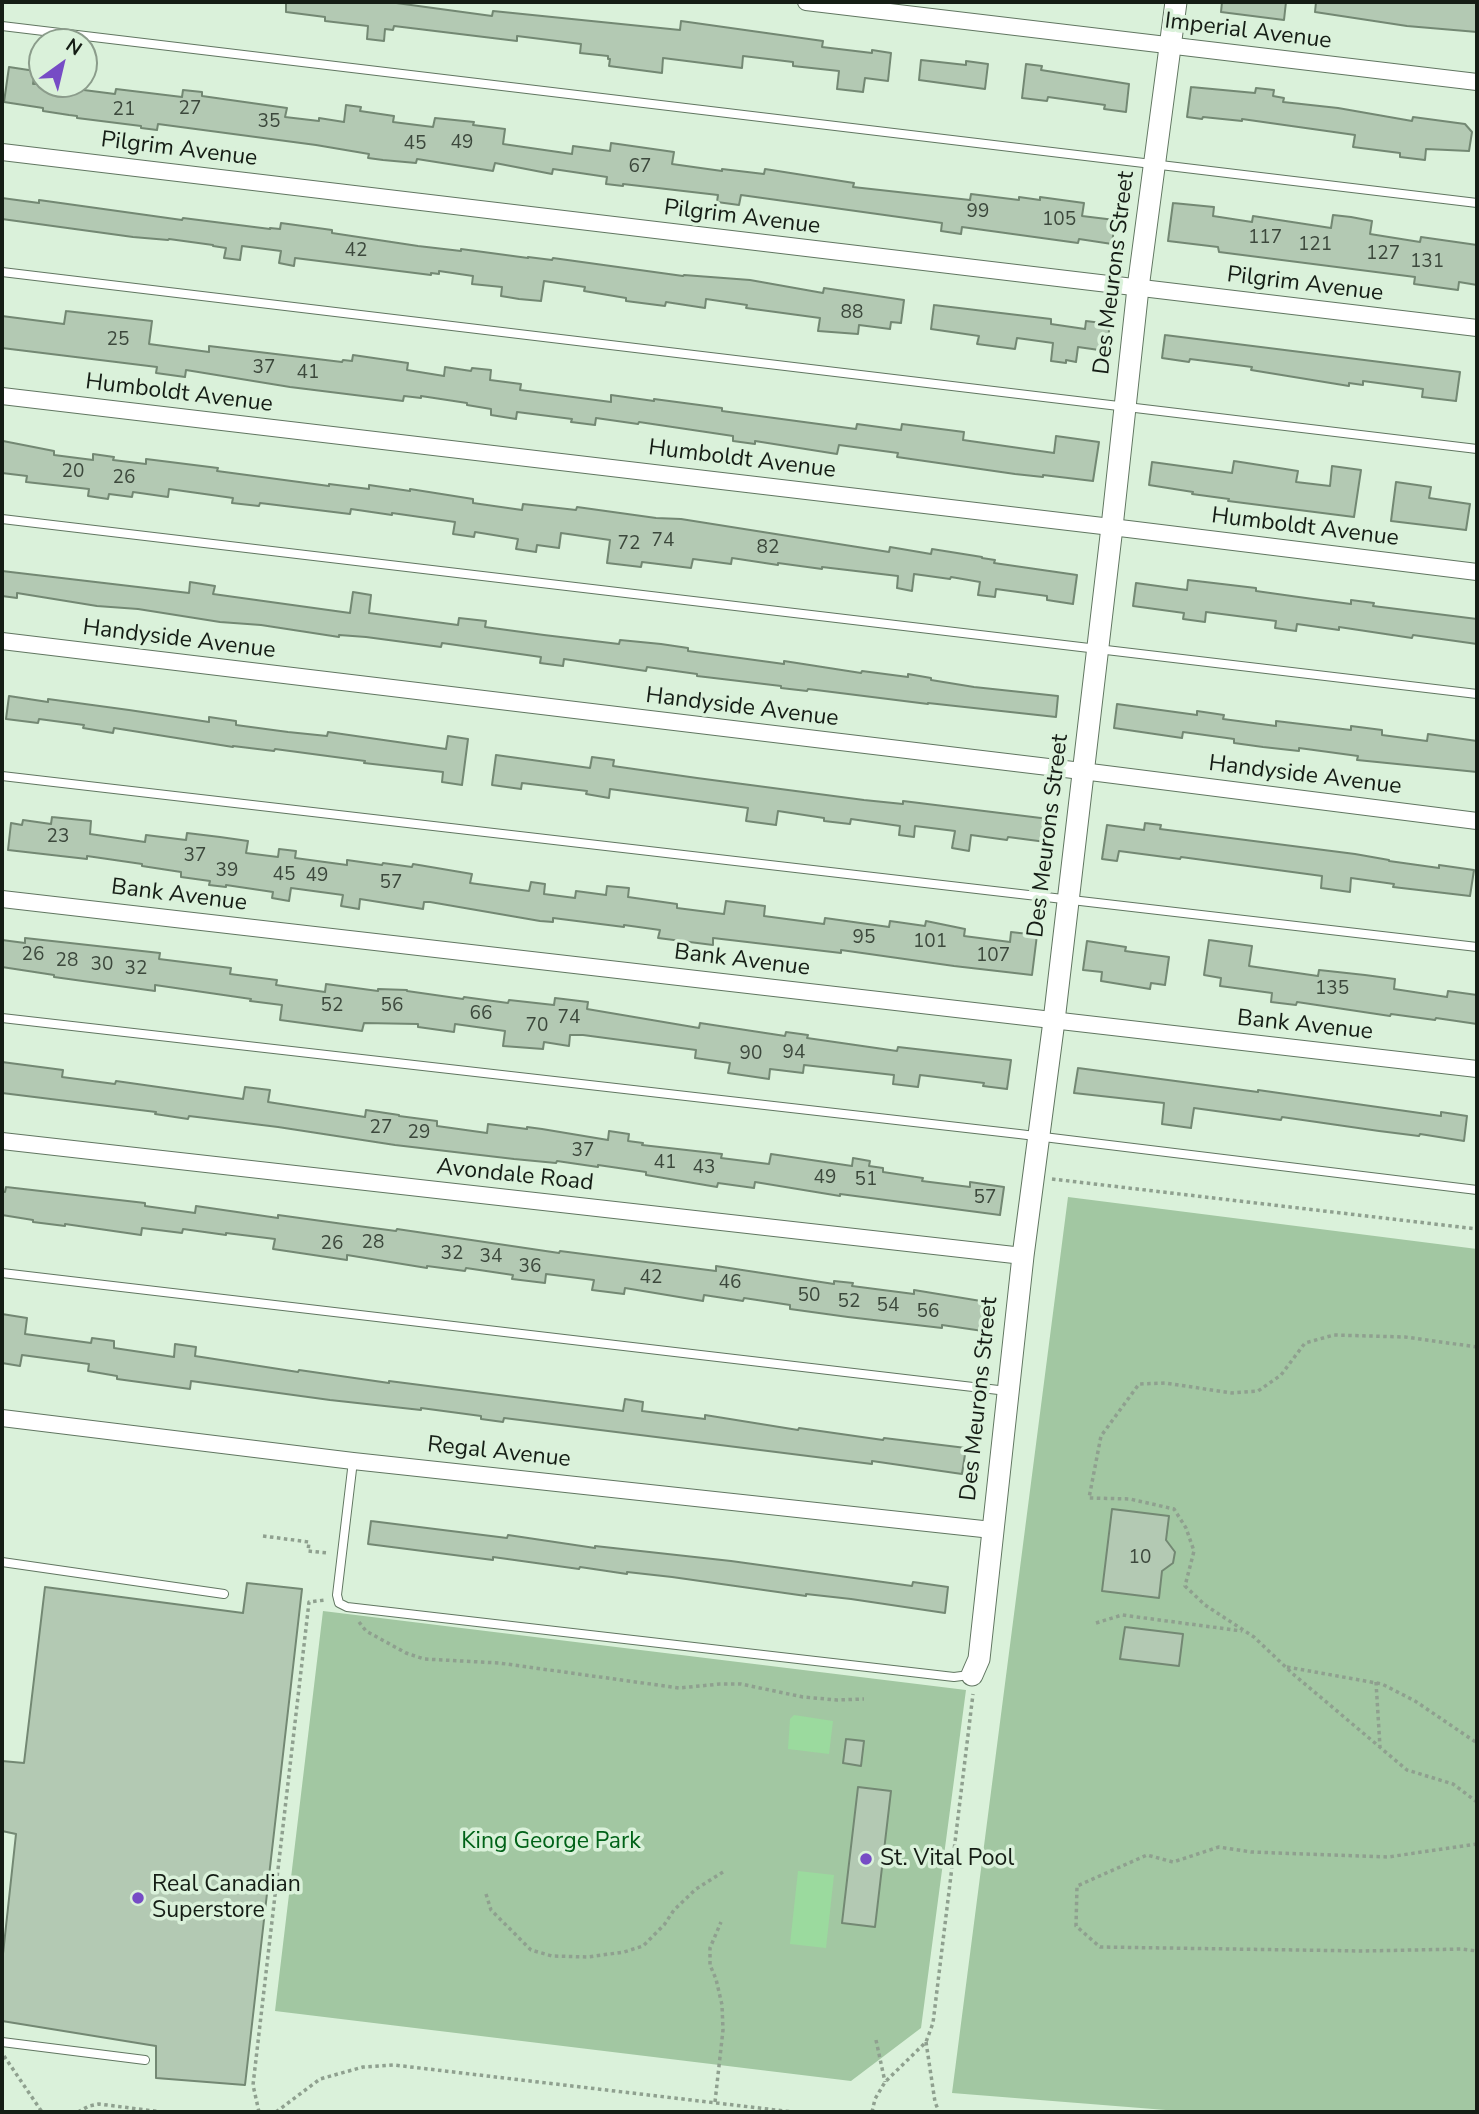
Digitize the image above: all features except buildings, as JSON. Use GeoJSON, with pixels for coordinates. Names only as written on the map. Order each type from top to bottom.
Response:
{"type":"FeatureCollection","features":[{"type":"Feature","properties":{"kind":"street","name":"Imperial Avenue"},"geometry":{"type":"LineString","coordinates":[[806,2],[1477,82]]}},
{"type":"Feature","properties":{"kind":"street","name":"Des Meurons Street"},"geometry":{"type":"LineString","coordinates":[[972,1675],[979,1659],[1007,1391],[1054,1021],[1138,288],[1176,2]]}},
{"type":"Feature","properties":{"kind":"street","name":"Pilgrim Avenue"},"geometry":{"type":"LineString","coordinates":[[2,152],[1477,328]]}},
{"type":"Feature","properties":{"kind":"street","name":"Humboldt Avenue"},"geometry":{"type":"LineString","coordinates":[[2,396],[1477,572]]}},
{"type":"Feature","properties":{"kind":"street","name":"Handyside Avenue"},"geometry":{"type":"LineString","coordinates":[[2,641],[1477,821]]}},
{"type":"Feature","properties":{"kind":"street","name":"Bank Avenue"},"geometry":{"type":"LineString","coordinates":[[2,899],[1477,1069]]}},
{"type":"Feature","properties":{"kind":"street","name":"Avondale Road"},"geometry":{"type":"LineString","coordinates":[[2,1141],[1023,1256]]}},
{"type":"Feature","properties":{"kind":"street","name":"Regal Avenue"},"geometry":{"type":"LineString","coordinates":[[2,1418],[353,1461],[992,1530]]}},
{"type":"Feature","properties":{"kind":"lane"},"geometry":{"type":"LineString","coordinates":[[2,26],[1477,203]]}},
{"type":"Feature","properties":{"kind":"lane"},"geometry":{"type":"LineString","coordinates":[[2,272],[1477,449]]}},
{"type":"Feature","properties":{"kind":"lane"},"geometry":{"type":"LineString","coordinates":[[2,519],[1477,694]]}},
{"type":"Feature","properties":{"kind":"lane"},"geometry":{"type":"LineString","coordinates":[[2,776],[1477,947]]}},
{"type":"Feature","properties":{"kind":"lane"},"geometry":{"type":"LineString","coordinates":[[2,1018],[1039,1136],[1477,1190]]}},
{"type":"Feature","properties":{"kind":"lane"},"geometry":{"type":"LineString","coordinates":[[2,1273],[1007,1391]]}},
{"type":"Feature","properties":{"kind":"lane"},"geometry":{"type":"LineString","coordinates":[[353,1461],[338,1598],[339,1603],[353,1608],[954,1677],[972,1675]]}},
{"type":"Feature","properties":{"kind":"lane"},"geometry":{"type":"LineString","coordinates":[[2,1562],[224,1594]]}},
{"type":"Feature","properties":{"kind":"lane"},"geometry":{"type":"LineString","coordinates":[[2,2042],[145,2060]]}},
{"type":"Feature","properties":{"kind":"path"},"geometry":{"type":"LineString","coordinates":[[1034,1177],[1477,1229]]}},
{"type":"Feature","properties":{"kind":"path"},"geometry":{"type":"LineString","coordinates":[[1477,1347],[1405,1337],[1334,1335],[1306,1343],[1281,1375],[1258,1391],[1232,1393],[1165,1383],[1139,1384],[1101,1436],[1089,1497],[1130,1499],[1174,1509],[1186,1528],[1194,1551],[1185,1586],[1205,1605],[1254,1637],[1285,1667],[1407,1770],[1453,1784],[1477,1802]]}},
{"type":"Feature","properties":{"kind":"path"},"geometry":{"type":"LineString","coordinates":[[263,1535],[309,1542],[309,1551],[342,1555]]}},
{"type":"Feature","properties":{"kind":"path"},"geometry":{"type":"LineString","coordinates":[[259,2112],[253,2085],[309,1602],[338,1598]]}},
{"type":"Feature","properties":{"kind":"path"},"geometry":{"type":"LineString","coordinates":[[353,1608],[366,1631],[406,1653],[424,1659],[499,1663],[679,1688],[741,1684],[803,1697],[864,1699]]}},
{"type":"Feature","properties":{"kind":"path"},"geometry":{"type":"LineString","coordinates":[[1096,1623],[1122,1615],[1245,1631]]}},
{"type":"Feature","properties":{"kind":"path"},"geometry":{"type":"LineString","coordinates":[[1285,1667],[1382,1684],[1415,1702],[1477,1743]]}},
{"type":"Feature","properties":{"kind":"path"},"geometry":{"type":"LineString","coordinates":[[872,2112],[875,2099],[885,2082],[926,2042],[933,2023],[974,1688],[972,1675]]}},
{"type":"Feature","properties":{"kind":"path"},"geometry":{"type":"LineString","coordinates":[[1376,1682],[1380,1747]]}},
{"type":"Feature","properties":{"kind":"path"},"geometry":{"type":"LineString","coordinates":[[1070,1885],[1077,1886],[1147,1855],[1172,1862],[1219,1847],[1251,1852],[1388,1857],[1477,1844]]}},
{"type":"Feature","properties":{"kind":"path"},"geometry":{"type":"LineString","coordinates":[[486,1894],[491,1910],[531,1950],[552,1956],[588,1957],[624,1952],[643,1946],[696,1889],[723,1872]]}},
{"type":"Feature","properties":{"kind":"path"},"geometry":{"type":"LineString","coordinates":[[1077,1886],[1076,1926],[1100,1947],[1477,1951]]}},
{"type":"Feature","properties":{"kind":"path"},"geometry":{"type":"LineString","coordinates":[[715,2102],[723,2030],[722,2006],[710,1965],[710,1948],[720,1922]]}},
{"type":"Feature","properties":{"kind":"path"},"geometry":{"type":"LineString","coordinates":[[876,2040],[885,2082]]}},
{"type":"Feature","properties":{"kind":"path"},"geometry":{"type":"LineString","coordinates":[[926,2042],[935,2102],[939,2112]]}},
{"type":"Feature","properties":{"kind":"path"},"geometry":{"type":"LineString","coordinates":[[2,2053],[42,2112]]}},
{"type":"Feature","properties":{"kind":"path"},"geometry":{"type":"LineString","coordinates":[[276,2112],[320,2079],[373,2066],[407,2067],[793,2112]]}},
{"type":"Feature","properties":{"kind":"path"},"geometry":{"type":"LineString","coordinates":[[78,2112],[99,2104],[162,2112]]}},
{"type":"Feature","properties":{"kind":"green space"},"geometry":{"type":"Polygon","coordinates":[[[1068,1197],[1477,1249],[1477,2112],[1191,2112],[952,2093],[1068,1197]]]}},
{"type":"Feature","properties":{"kind":"green space","name":"King George Park"},"geometry":{"type":"Polygon","coordinates":[[[323,1611],[966,1690],[921,2028],[851,2081],[275,2011],[323,1611]]]}},
{"type":"Feature","properties":{"kind":"shaded area"},"geometry":{"type":"Polygon","coordinates":[[[794,1715],[833,1721],[829,1754],[788,1749],[790,1719],[794,1715]]]}},
{"type":"Feature","properties":{"kind":"shaded area"},"geometry":{"type":"Polygon","coordinates":[[[798,1871],[834,1875],[826,1948],[790,1944],[798,1871]]]}},
{"type":"Feature","properties":{"kind":"place","name":"St. Vital Pool"},"geometry":{"type":"Point","coordinates":[866,1859]}},
{"type":"Feature","properties":{"kind":"place","name":"Real Canadian Superstore"},"geometry":{"type":"Point","coordinates":[138,1898]}}]}
